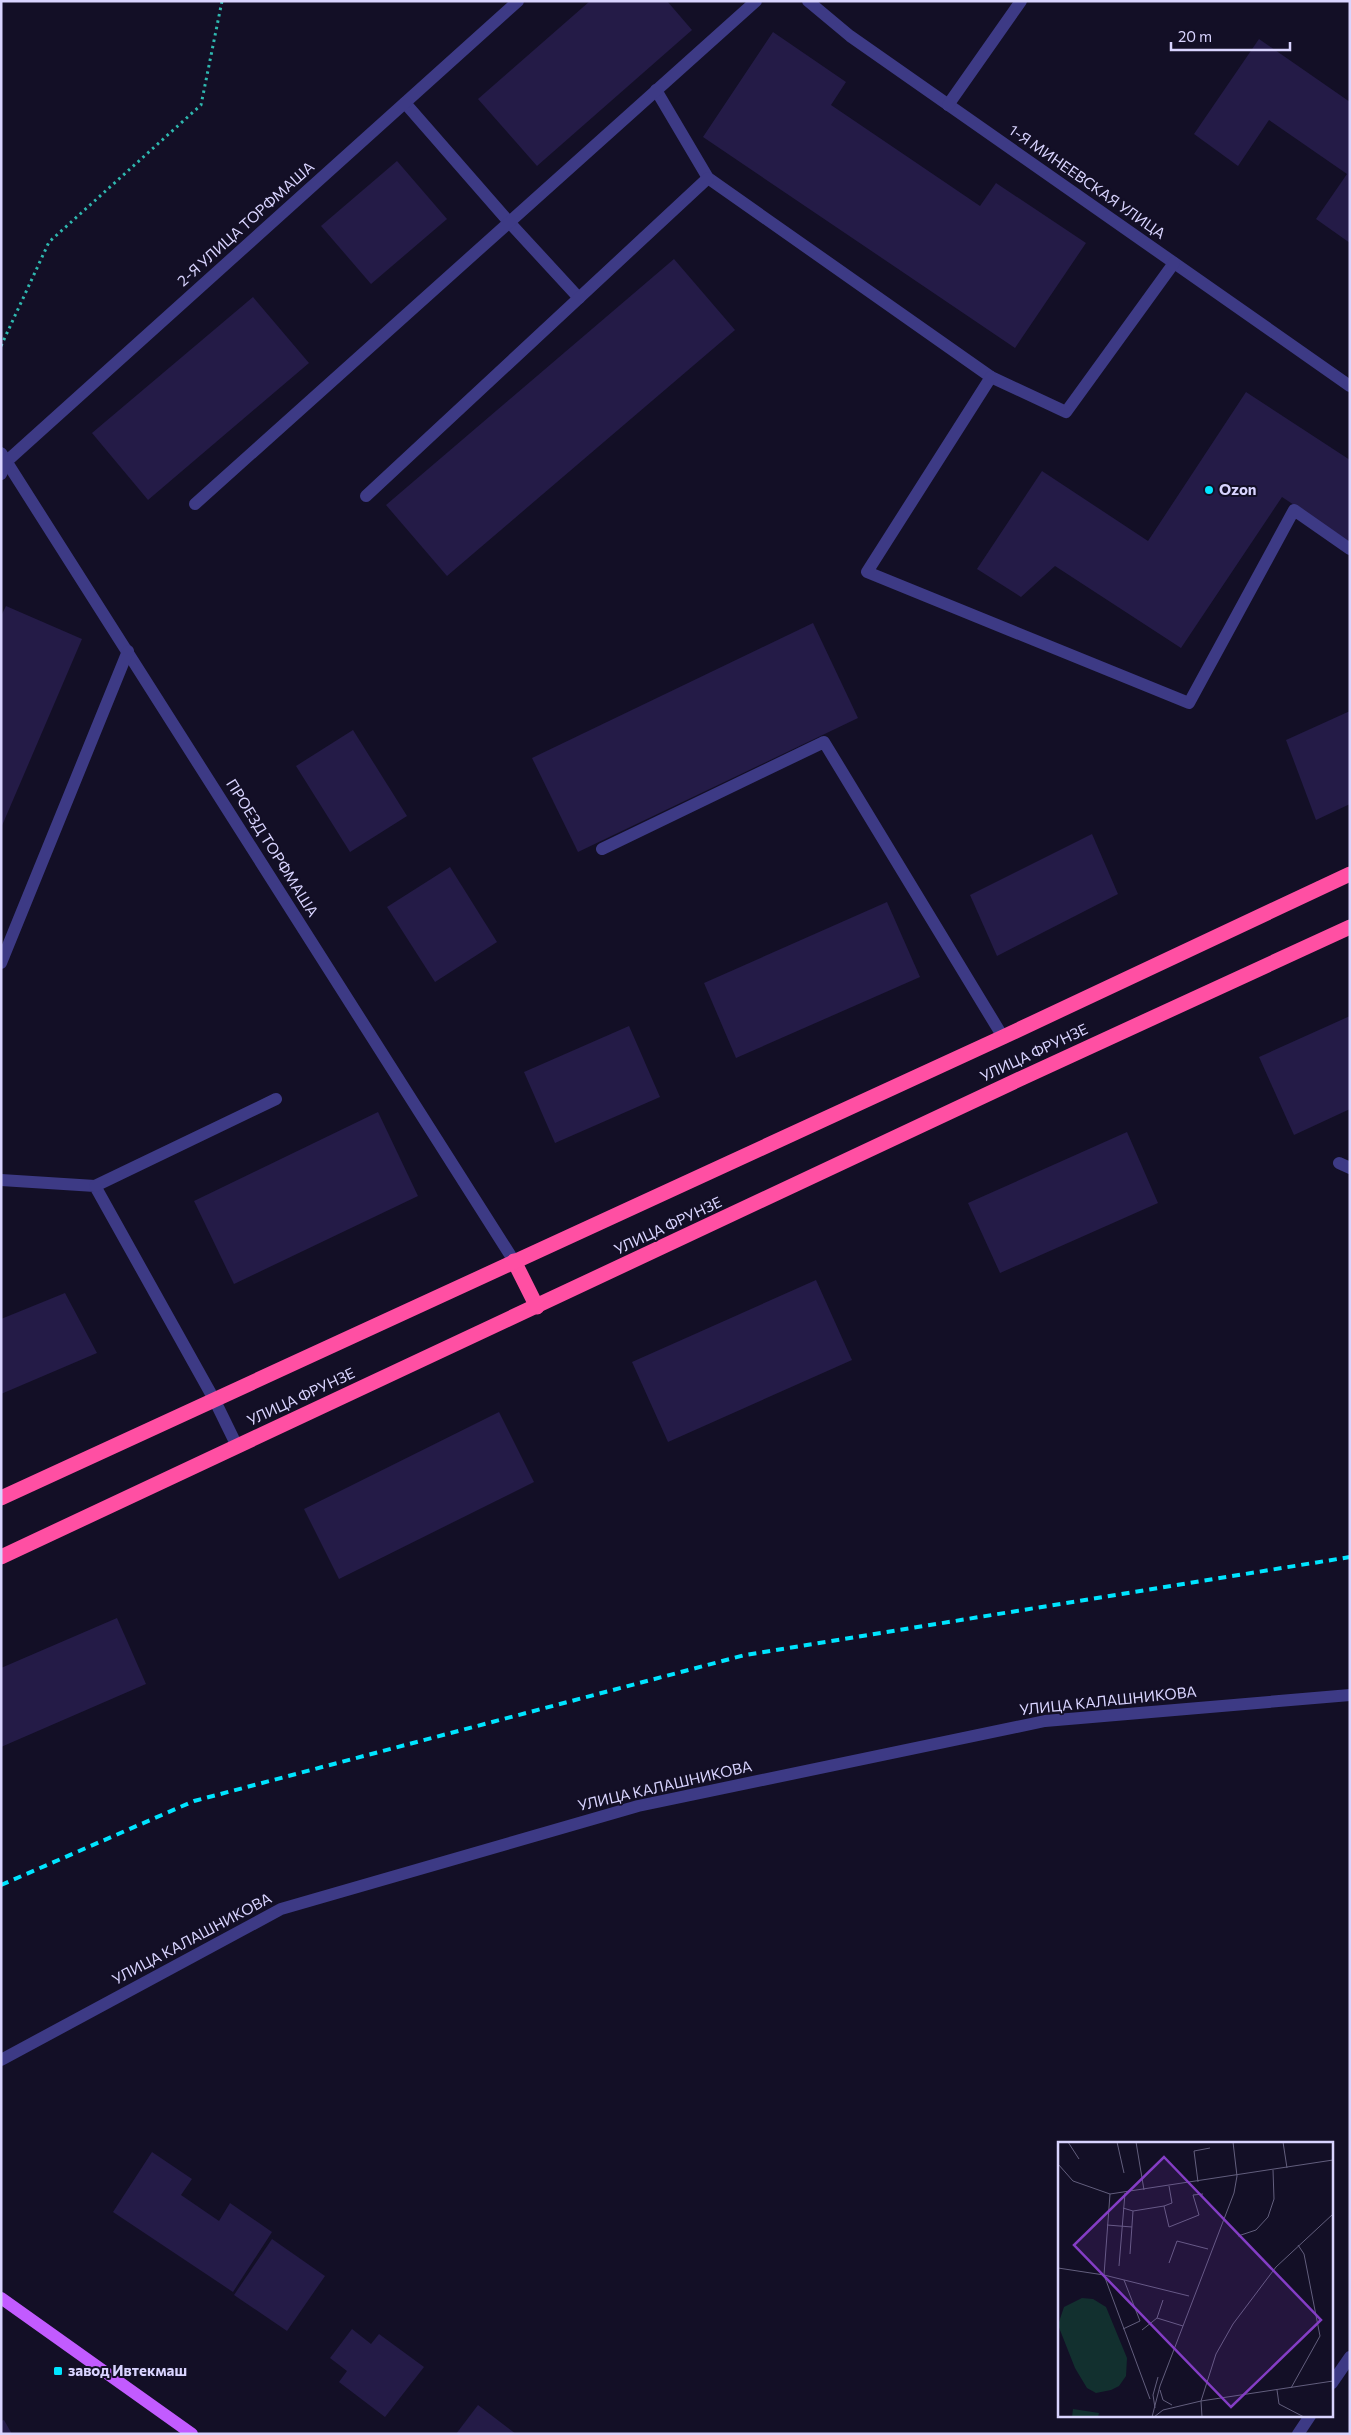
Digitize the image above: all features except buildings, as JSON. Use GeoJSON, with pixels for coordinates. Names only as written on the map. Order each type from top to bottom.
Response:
{"type":"FeatureCollection","features":[{"type":"Feature","properties":{"kind":"highway","name":"УЛИЦА ФРУНЗЕ"},"geometry":{"type":"LineString","coordinates":[[1,1498],[1003,1037],[1350,874]]}},
{"type":"Feature","properties":{"kind":"highway","name":"УЛИЦА ФРУНЗЕ"},"geometry":{"type":"LineString","coordinates":[[1,1557],[1030,1074],[1350,927]]}},
{"type":"Feature","properties":{"kind":"highway"},"geometry":{"type":"LineString","coordinates":[[514,1261],[537,1307]]}},
{"type":"Feature","properties":{"kind":"main road"},"geometry":{"type":"LineString","coordinates":[[1,2298],[192,2434]]}},
{"type":"Feature","properties":{"kind":"street","name":"2-Я УЛИЦА ТОРФМАША"},"geometry":{"type":"LineString","coordinates":[[1,474],[4,457],[518,1]]}},
{"type":"Feature","properties":{"kind":"street"},"geometry":{"type":"LineString","coordinates":[[195,504],[756,1]]}},
{"type":"Feature","properties":{"kind":"street","name":"1-Я МИНЕЕВСКАЯ УЛИЦА"},"geometry":{"type":"LineString","coordinates":[[808,1],[850,36],[1350,386]]}},
{"type":"Feature","properties":{"kind":"street"},"geometry":{"type":"LineString","coordinates":[[948,105],[1021,1]]}},
{"type":"Feature","properties":{"kind":"street"},"geometry":{"type":"LineString","coordinates":[[656,90],[708,178],[990,377],[1066,412],[1174,263]]}},
{"type":"Feature","properties":{"kind":"street"},"geometry":{"type":"LineString","coordinates":[[405,103],[509,222],[579,298]]}},
{"type":"Feature","properties":{"kind":"street"},"geometry":{"type":"LineString","coordinates":[[366,496],[708,178]]}},
{"type":"Feature","properties":{"kind":"street"},"geometry":{"type":"LineString","coordinates":[[990,377],[867,572],[1189,703],[1294,510],[1350,549]]}},
{"type":"Feature","properties":{"kind":"street","name":"ПРОЕЗД ТОРФМАША"},"geometry":{"type":"LineString","coordinates":[[4,457],[514,1261]]}},
{"type":"Feature","properties":{"kind":"street"},"geometry":{"type":"LineString","coordinates":[[1,963],[128,651]]}},
{"type":"Feature","properties":{"kind":"street"},"geometry":{"type":"LineString","coordinates":[[602,849],[824,742],[1003,1037]]}},
{"type":"Feature","properties":{"kind":"street"},"geometry":{"type":"LineString","coordinates":[[1,1180],[95,1186],[276,1099]]}},
{"type":"Feature","properties":{"kind":"street"},"geometry":{"type":"LineString","coordinates":[[95,1186],[215,1401],[237,1446]]}},
{"type":"Feature","properties":{"kind":"street","name":"УЛИЦА КАЛАШНИКОВА"},"geometry":{"type":"LineString","coordinates":[[1,2060],[281,1909],[638,1806],[1045,1721],[1350,1695]]}},
{"type":"Feature","properties":{"kind":"street"},"geometry":{"type":"LineString","coordinates":[[1334,2380],[1350,2357]]}},
{"type":"Feature","properties":{"kind":"street"},"geometry":{"type":"LineString","coordinates":[[1298,2434],[1309,2418]]}},
{"type":"Feature","properties":{"kind":"path"},"geometry":{"type":"LineString","coordinates":[[1,346],[49,242],[202,105],[222,1]]}},
{"type":"Feature","properties":{"kind":"railway"},"geometry":{"type":"LineString","coordinates":[[1,1885],[194,1801],[745,1655],[1350,1557]]}},
{"type":"Feature","properties":{"kind":"place","name":"Ozon"},"geometry":{"type":"Point","coordinates":[1209,490]}},
{"type":"Feature","properties":{"kind":"place","name":"завод Ивтекмаш"},"geometry":{"type":"Point","coordinates":[58,2371]}}]}
